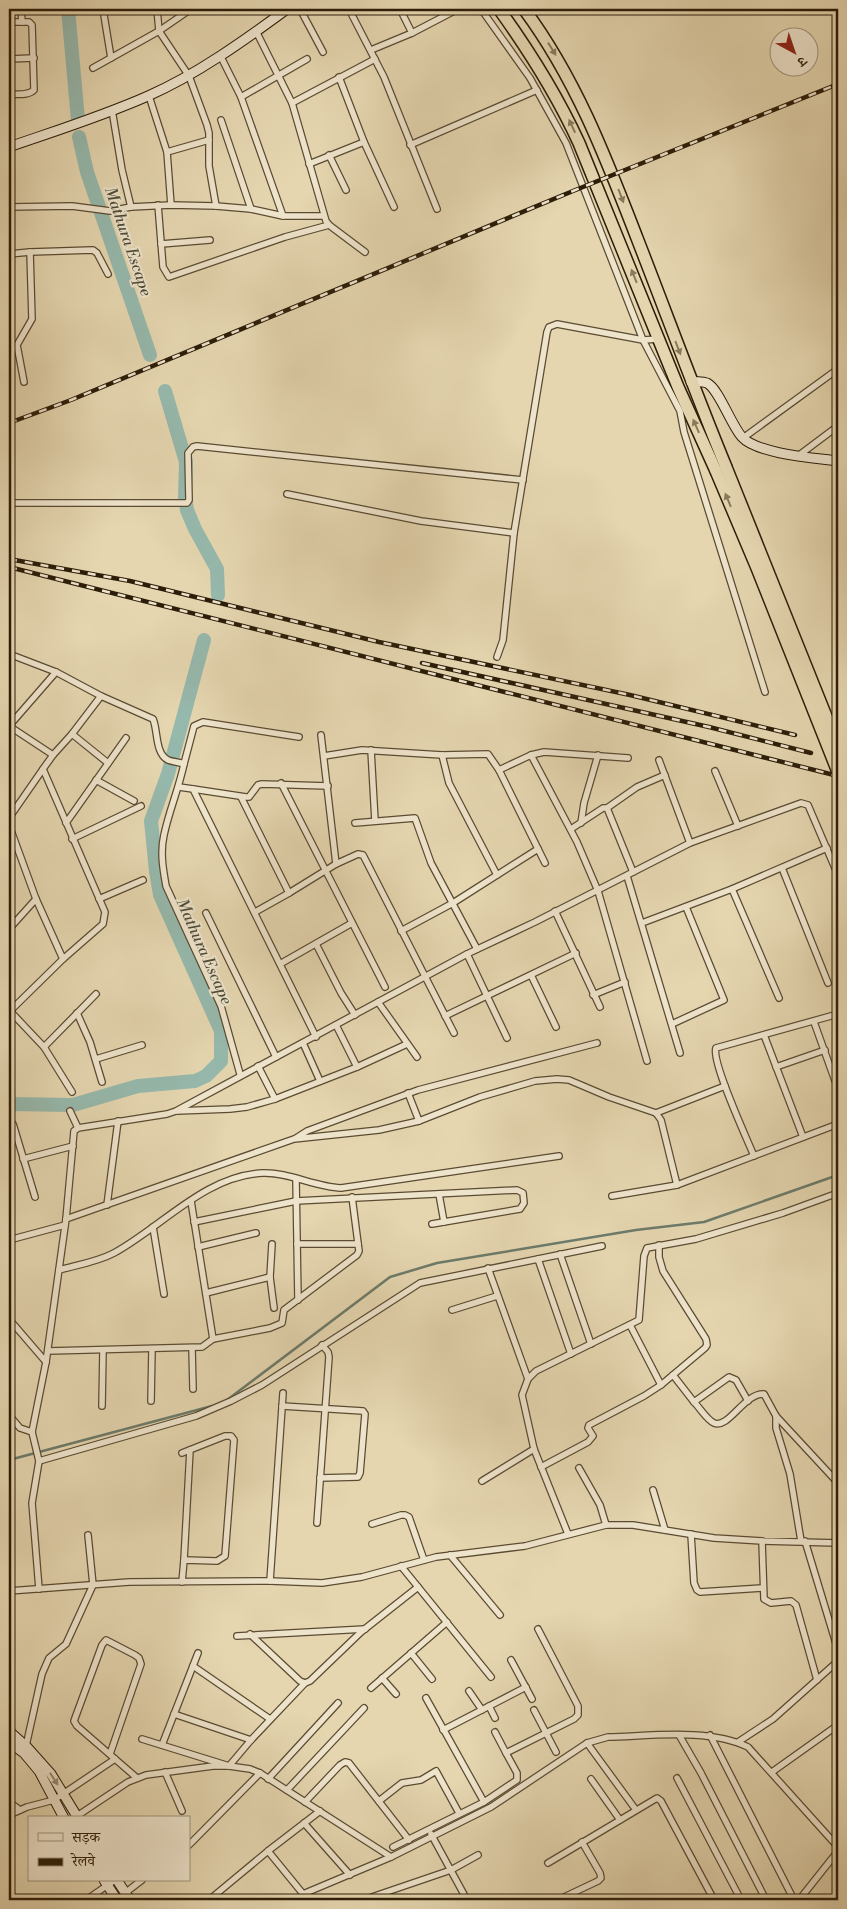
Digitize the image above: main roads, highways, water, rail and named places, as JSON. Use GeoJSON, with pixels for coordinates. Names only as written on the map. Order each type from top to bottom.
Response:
{"type":"FeatureCollection","features":[{"type":"Feature","properties":{"kind":"highway"},"geometry":{"type":"LineString","coordinates":[[499,9],[529,50],[562,106],[580,143],[659,339],[721,469],[838,746]]}},
{"type":"Feature","properties":{"kind":"highway"},"geometry":{"type":"LineString","coordinates":[[524,9],[559,60],[595,132],[692,382],[757,568],[838,772]]}},
{"type":"Feature","properties":{"kind":"waterway","name":"Mathura Escape"},"geometry":{"type":"LineString","coordinates":[[68,9],[78,120]]}},
{"type":"Feature","properties":{"kind":"waterway","name":"Mathura Escape"},"geometry":{"type":"LineString","coordinates":[[79,137],[87,172],[150,355]]}},
{"type":"Feature","properties":{"kind":"waterway","name":"Mathura Escape"},"geometry":{"type":"LineString","coordinates":[[165,391],[186,462],[185,498],[187,510],[217,569],[218,595]]}},
{"type":"Feature","properties":{"kind":"waterway","name":"Mathura Escape"},"geometry":{"type":"LineString","coordinates":[[9,1104],[73,1105],[138,1086],[195,1081],[206,1076],[221,1061],[221,1031],[160,895],[151,821],[168,774],[204,640]]}},
{"type":"Feature","properties":{"kind":"waterway"},"geometry":{"type":"LineString","coordinates":[[227,1400],[390,1277],[437,1263],[636,1230],[704,1222],[838,1175]]}},
{"type":"Feature","properties":{"kind":"waterway"},"geometry":{"type":"LineString","coordinates":[[9,1460],[212,1406]]}},
{"type":"Feature","properties":{"kind":"railway"},"geometry":{"type":"LineString","coordinates":[[9,423],[71,400],[573,191],[838,84]]}},
{"type":"Feature","properties":{"kind":"railway"},"geometry":{"type":"LineString","coordinates":[[9,559],[130,581],[379,642],[630,695],[795,735]]}},
{"type":"Feature","properties":{"kind":"railway"},"geometry":{"type":"LineString","coordinates":[[9,567],[838,776]]}},
{"type":"Feature","properties":{"kind":"railway"},"geometry":{"type":"LineString","coordinates":[[422,663],[709,727],[811,753]]}}]}
